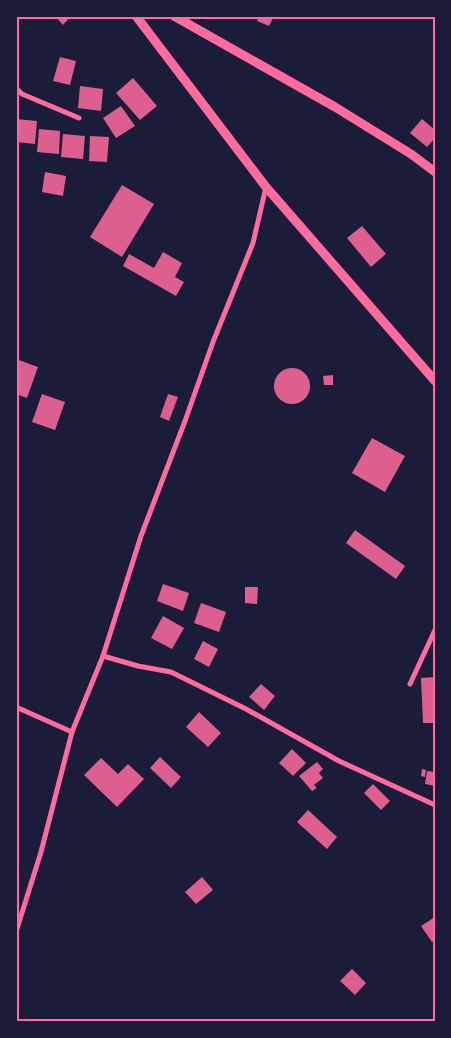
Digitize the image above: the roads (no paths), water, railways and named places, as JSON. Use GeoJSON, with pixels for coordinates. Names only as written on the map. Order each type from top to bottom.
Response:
{"type":"FeatureCollection","features":[{"type":"Feature","properties":{"kind":"street"},"geometry":{"type":"LineString","coordinates":[[136,16],[266,187],[435,381]]}},
{"type":"Feature","properties":{"kind":"street"},"geometry":{"type":"LineString","coordinates":[[174,16],[335,107],[412,154],[435,172]]}},
{"type":"Feature","properties":{"kind":"street"},"geometry":{"type":"LineString","coordinates":[[16,88],[22,94],[79,118]]}},
{"type":"Feature","properties":{"kind":"street"},"geometry":{"type":"LineString","coordinates":[[16,932],[41,852],[72,732],[103,656],[141,536],[185,421],[212,342],[253,243],[266,187]]}},
{"type":"Feature","properties":{"kind":"street"},"geometry":{"type":"LineString","coordinates":[[410,684],[435,630]]}},
{"type":"Feature","properties":{"kind":"street"},"geometry":{"type":"LineString","coordinates":[[103,656],[138,666],[171,672],[339,760],[435,805]]}},
{"type":"Feature","properties":{"kind":"street"},"geometry":{"type":"LineString","coordinates":[[16,708],[72,732]]}}]}
